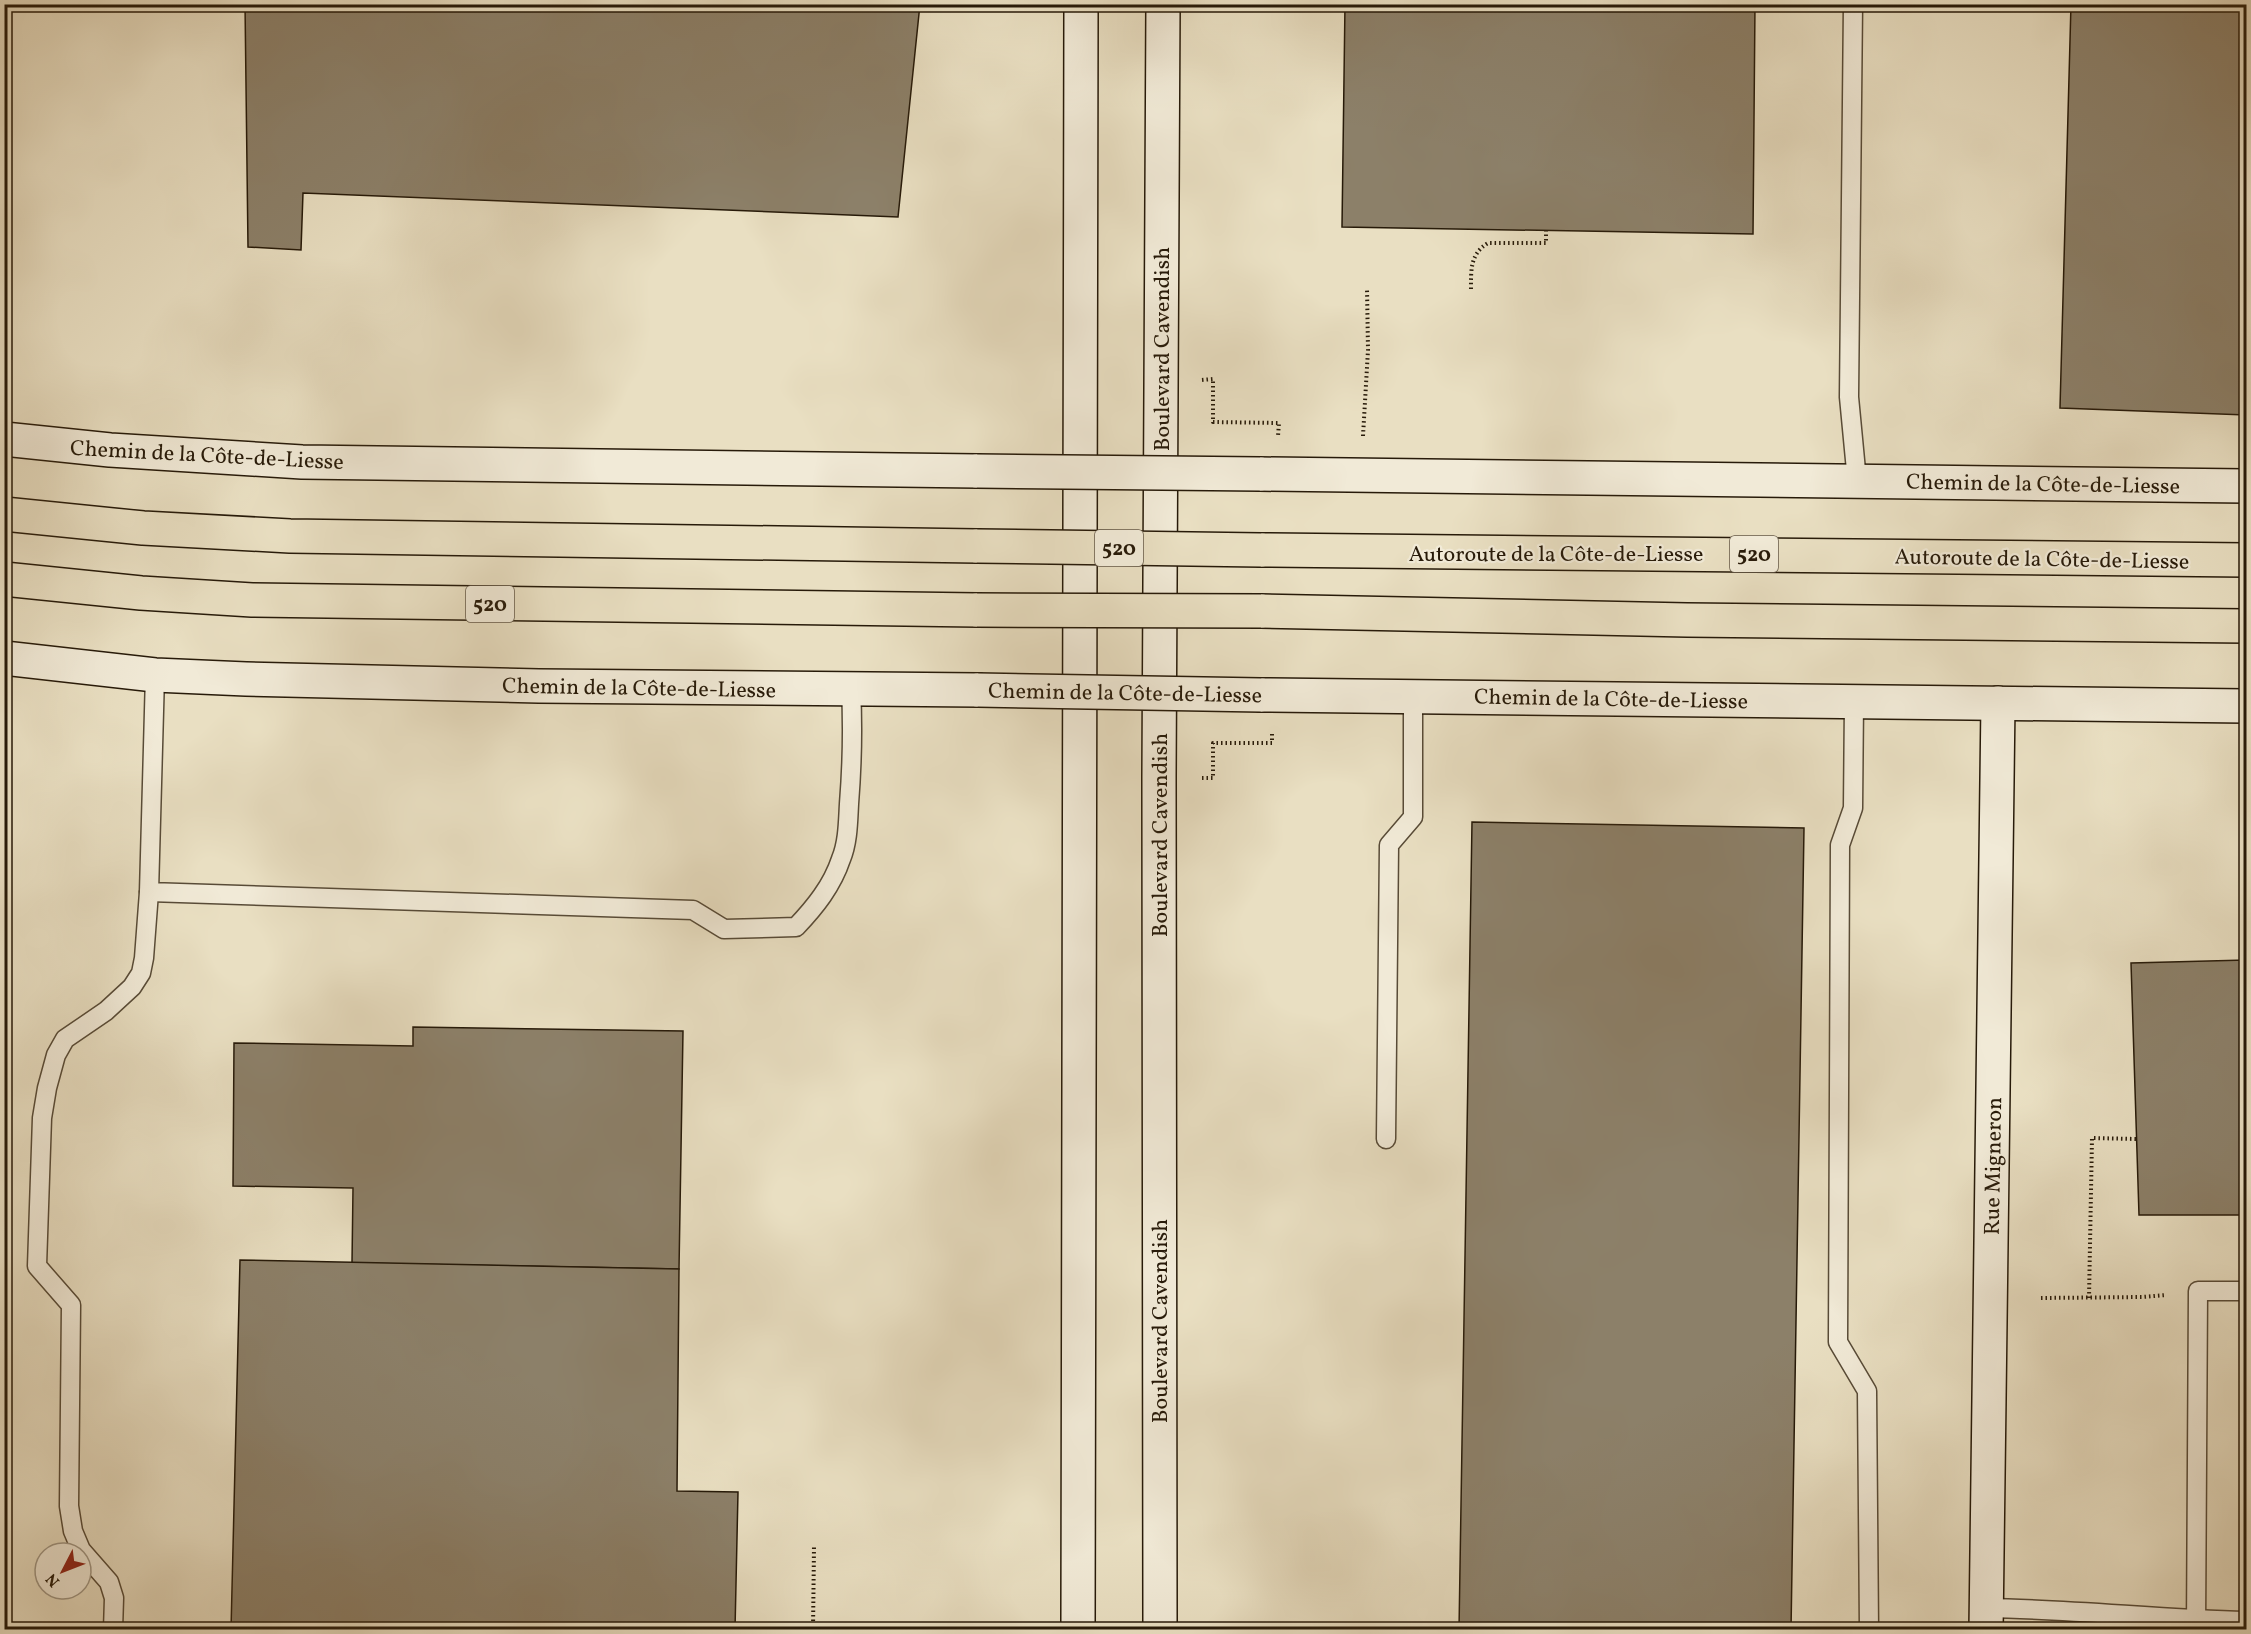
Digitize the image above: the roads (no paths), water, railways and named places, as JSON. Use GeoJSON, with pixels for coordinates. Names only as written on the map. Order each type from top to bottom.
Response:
{"type":"FeatureCollection","features":[{"type":"Feature","properties":{"kind":"highway","name":"Autoroute de la Côte-de-Liesse"},"geometry":{"type":"LineString","coordinates":[[4,514],[143,528],[290,536],[1261,550],[2247,560]]}},
{"type":"Feature","properties":{"kind":"highway","name":"520"},"geometry":{"type":"LineString","coordinates":[[4,579],[141,593],[252,600],[977,610],[1261,611],[1686,620],[2247,626]]}},
{"type":"Feature","properties":{"kind":"main road"},"geometry":{"type":"LineString","coordinates":[[1077,1629],[1081,4]]}},
{"type":"Feature","properties":{"kind":"main road","name":"Boulevard Cavendish"},"geometry":{"type":"LineString","coordinates":[[1160,1629],[1159,777],[1162,4]]}},
{"type":"Feature","properties":{"kind":"main road","name":"Chemin de la Côte-de-Liesse"},"geometry":{"type":"LineString","coordinates":[[4,439],[110,450],[302,462],[2247,486]]}},
{"type":"Feature","properties":{"kind":"main road","name":"Chemin de la Côte-de-Liesse"},"geometry":{"type":"LineString","coordinates":[[4,658],[155,675],[357,682],[2247,706]]}},
{"type":"Feature","properties":{"kind":"main road","name":"Rue Migneron"},"geometry":{"type":"LineString","coordinates":[[1986,1618],[1998,703]]}},
{"type":"Feature","properties":{"kind":"lane"},"geometry":{"type":"LineString","coordinates":[[1853,4],[1849,398],[1857,481]]}},
{"type":"Feature","properties":{"kind":"lane"},"geometry":{"type":"LineString","coordinates":[[113,1629],[114,1598],[110,1582],[81,1550],[73,1531],[69,1506],[71,1305],[38,1266],[42,1118],[56,1055],[65,1039],[106,1011],[132,987],[141,973],[149,892],[155,675]]}},
{"type":"Feature","properties":{"kind":"lane"},"geometry":{"type":"LineString","coordinates":[[149,892],[693,910],[724,929],[795,927],[818,904],[842,858],[847,832],[851,769],[853,724],[851,689]]}},
{"type":"Feature","properties":{"kind":"lane"},"geometry":{"type":"LineString","coordinates":[[1386,1139],[1389,845],[1413,817],[1413,696]]}},
{"type":"Feature","properties":{"kind":"lane"},"geometry":{"type":"LineString","coordinates":[[1854,702],[1853,808],[1840,845],[1838,1342],[1867,1391],[1869,1629]]}},
{"type":"Feature","properties":{"kind":"lane"},"geometry":{"type":"LineString","coordinates":[[2196,1624],[2198,1291],[2247,1292]]}},
{"type":"Feature","properties":{"kind":"lane"},"geometry":{"type":"LineString","coordinates":[[1986,1618],[2037,1608],[2196,1624],[2247,1621]]}}]}
